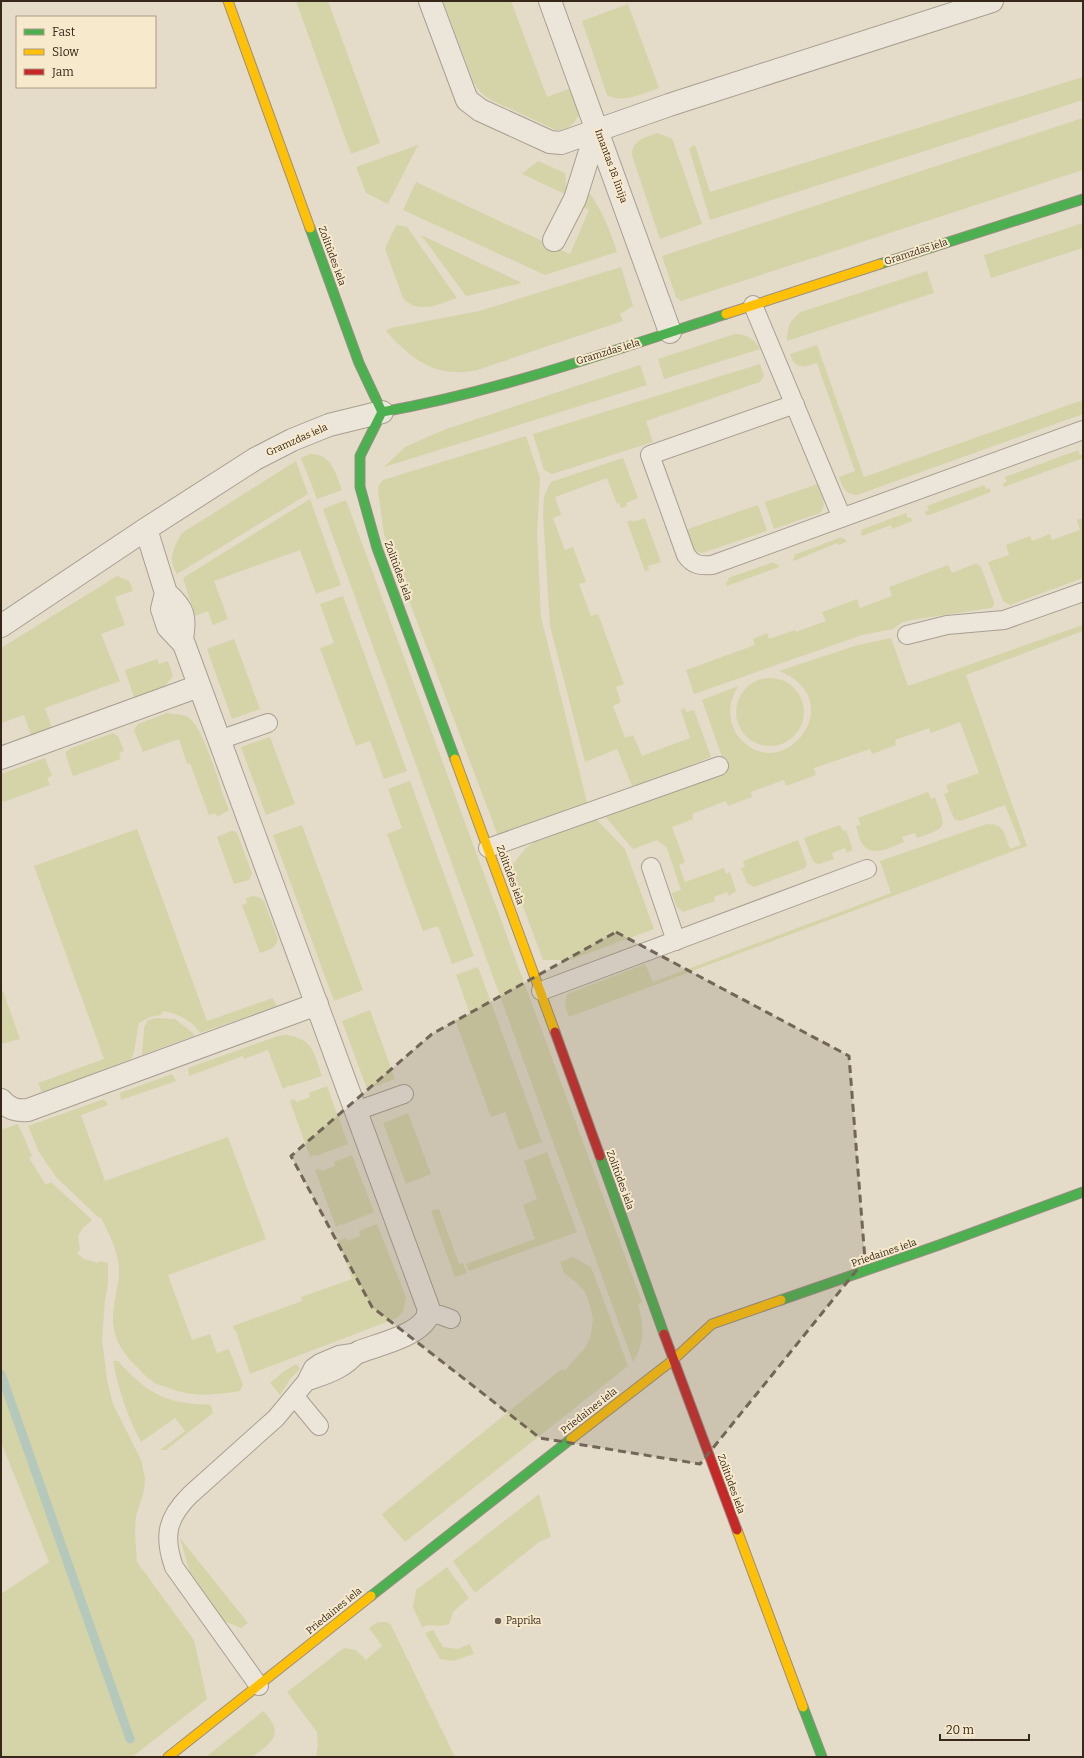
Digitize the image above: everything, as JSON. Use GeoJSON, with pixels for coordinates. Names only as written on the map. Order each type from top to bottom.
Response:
{"type":"FeatureCollection","features":[{"type":"Feature","properties":{"kind":"street","name":"Zolitūdes iela"},"geometry":{"type":"LineString","coordinates":[[228,1],[359,363],[382,412],[360,456],[360,487],[377,548],[541,991],[673,1360],[822,1757]]}},
{"type":"Feature","properties":{"kind":"street"},"geometry":{"type":"LineString","coordinates":[[430,1],[467,100],[480,110],[550,142],[561,143],[571,141],[597,129],[669,105],[992,1]]}},
{"type":"Feature","properties":{"kind":"street","name":"Imantas 18. līnija"},"geometry":{"type":"LineString","coordinates":[[550,1],[670,332]]}},
{"type":"Feature","properties":{"kind":"street","name":"Imantas 18. līnija"},"geometry":{"type":"LineString","coordinates":[[554,240],[575,199],[597,129]]}},
{"type":"Feature","properties":{"kind":"street","name":"Gramzdas iela"},"geometry":{"type":"LineString","coordinates":[[1,626],[146,529],[255,459],[292,440],[329,425],[382,412],[424,406],[467,396],[1083,199]]}},
{"type":"Feature","properties":{"kind":"street"},"geometry":{"type":"LineString","coordinates":[[146,529],[166,593],[162,609],[168,627],[182,640],[424,1294],[429,1314],[414,1331],[359,1352]]}},
{"type":"Feature","properties":{"kind":"street"},"geometry":{"type":"LineString","coordinates":[[1,758],[199,686]]}},
{"type":"Feature","properties":{"kind":"street"},"geometry":{"type":"LineString","coordinates":[[1,1100],[7,1106],[18,1111],[28,1110],[317,1004]]}},
{"type":"Feature","properties":{"kind":"street","name":"Priedaines iela"},"geometry":{"type":"LineString","coordinates":[[168,1757],[390,1580],[673,1360],[712,1324],[939,1245],[1083,1192]]}},
{"type":"Feature","properties":{"kind":"lane"},"geometry":{"type":"LineString","coordinates":[[753,305],[842,518]]}},
{"type":"Feature","properties":{"kind":"lane"},"geometry":{"type":"LineString","coordinates":[[795,404],[650,455],[686,554],[691,562],[700,566],[712,565],[1083,430]]}},
{"type":"Feature","properties":{"kind":"lane"},"geometry":{"type":"LineString","coordinates":[[907,635],[947,625],[1004,620],[1083,592]]}},
{"type":"Feature","properties":{"kind":"lane"},"geometry":{"type":"LineString","coordinates":[[219,740],[268,722]]}},
{"type":"Feature","properties":{"kind":"lane"},"geometry":{"type":"LineString","coordinates":[[488,848],[719,766]]}},
{"type":"Feature","properties":{"kind":"lane"},"geometry":{"type":"LineString","coordinates":[[651,867],[676,941]]}},
{"type":"Feature","properties":{"kind":"lane"},"geometry":{"type":"LineString","coordinates":[[541,991],[867,869]]}},
{"type":"Feature","properties":{"kind":"lane"},"geometry":{"type":"LineString","coordinates":[[356,1111],[404,1094]]}},
{"type":"Feature","properties":{"kind":"lane"},"geometry":{"type":"LineString","coordinates":[[429,1314],[440,1315],[451,1319]]}},
{"type":"Feature","properties":{"kind":"lane"},"geometry":{"type":"LineString","coordinates":[[258,1686],[174,1567],[169,1552],[167,1536],[170,1521],[177,1507],[276,1418],[306,1382],[314,1368],[320,1363],[339,1355],[359,1352]]}},
{"type":"Feature","properties":{"kind":"lane"},"geometry":{"type":"LineString","coordinates":[[295,1396],[320,1426]]}},
{"type":"Feature","properties":{"kind":"highlighted area"},"geometry":{"type":"Polygon","coordinates":[[[616,932],[849,1056],[865,1260],[700,1464],[540,1438],[372,1307],[291,1156],[432,1034],[616,932]]]}},
{"type":"Feature","properties":{"kind":"green space"},"geometry":{"type":"Polygon","coordinates":[[[296,1],[328,1],[380,143],[351,154],[296,1]]]}},
{"type":"Feature","properties":{"kind":"green space"},"geometry":{"type":"Polygon","coordinates":[[[443,1],[511,1],[547,97],[571,88],[580,113],[571,126],[561,130],[556,130],[491,100],[481,93],[474,83],[443,1]]]}},
{"type":"Feature","properties":{"kind":"green space"},"geometry":{"type":"Polygon","coordinates":[[[628,4],[659,88],[633,97],[620,98],[607,95],[582,21],[628,4]]]}},
{"type":"Feature","properties":{"kind":"green space"},"geometry":{"type":"Polygon","coordinates":[[[1083,77],[1083,100],[710,220],[689,148],[695,145],[710,192],[1083,77]]]}},
{"type":"Feature","properties":{"kind":"green space"},"geometry":{"type":"Polygon","coordinates":[[[1083,118],[1083,170],[681,301],[676,297],[662,256],[1083,118]]]}},
{"type":"Feature","properties":{"kind":"green space"},"geometry":{"type":"Polygon","coordinates":[[[657,133],[671,138],[673,141],[702,224],[660,239],[632,155],[634,146],[640,140],[657,133]]]}},
{"type":"Feature","properties":{"kind":"green space"},"geometry":{"type":"Polygon","coordinates":[[[418,145],[388,204],[366,193],[356,167],[418,145]]]}},
{"type":"Feature","properties":{"kind":"green space"},"geometry":{"type":"Polygon","coordinates":[[[538,161],[565,173],[567,195],[522,174],[538,161]]]}},
{"type":"Feature","properties":{"kind":"green space"},"geometry":{"type":"Polygon","coordinates":[[[416,182],[570,254],[589,210],[583,207],[588,191],[605,220],[617,252],[545,275],[403,210],[416,182]]]}},
{"type":"Feature","properties":{"kind":"green space"},"geometry":{"type":"Polygon","coordinates":[[[1083,223],[1083,248],[991,278],[984,255],[1083,223]]]}},
{"type":"Feature","properties":{"kind":"green space"},"geometry":{"type":"Polygon","coordinates":[[[396,225],[407,227],[457,298],[436,305],[422,307],[415,306],[403,298],[385,249],[396,225]]]}},
{"type":"Feature","properties":{"kind":"green space"},"geometry":{"type":"Polygon","coordinates":[[[421,235],[522,283],[466,296],[421,235]]]}},
{"type":"Feature","properties":{"kind":"green space"},"geometry":{"type":"Polygon","coordinates":[[[621,267],[633,306],[620,314],[623,321],[477,370],[464,372],[445,371],[425,364],[408,353],[386,331],[391,328],[479,311],[621,267]]]}},
{"type":"Feature","properties":{"kind":"green space"},"geometry":{"type":"Polygon","coordinates":[[[927,271],[934,293],[787,341],[790,324],[801,312],[927,271]]]}},
{"type":"Feature","properties":{"kind":"green space"},"geometry":{"type":"Polygon","coordinates":[[[735,334],[750,338],[756,342],[760,349],[664,379],[658,359],[735,334]]]}},
{"type":"Feature","properties":{"kind":"green space"},"geometry":{"type":"Polygon","coordinates":[[[817,345],[864,477],[1083,400],[1083,414],[857,495],[853,494],[845,490],[839,477],[855,471],[817,363],[808,366],[797,365],[794,363],[790,354],[817,345]]]}},
{"type":"Feature","properties":{"kind":"green space"},"geometry":{"type":"Polygon","coordinates":[[[760,364],[764,376],[760,382],[646,421],[653,442],[552,474],[544,470],[533,434],[760,364]]]}},
{"type":"Feature","properties":{"kind":"green space"},"geometry":{"type":"Polygon","coordinates":[[[640,365],[647,385],[384,467],[405,447],[446,429],[640,365]]]}},
{"type":"Feature","properties":{"kind":"green space"},"geometry":{"type":"Polygon","coordinates":[[[526,436],[540,478],[537,534],[541,617],[588,806],[498,836],[384,534],[378,490],[379,485],[383,480],[526,436]]]}},
{"type":"Feature","properties":{"kind":"green space"},"geometry":{"type":"Polygon","coordinates":[[[1078,450],[1080,455],[1083,454],[1083,458],[1004,487],[1003,483],[1007,482],[1005,477],[1078,450]]]}},
{"type":"Feature","properties":{"kind":"green space"},"geometry":{"type":"Polygon","coordinates":[[[310,454],[323,457],[332,465],[342,490],[317,499],[301,458],[310,454]]]}},
{"type":"Feature","properties":{"kind":"green space"},"geometry":{"type":"Polygon","coordinates":[[[623,458],[638,498],[626,503],[627,506],[621,508],[619,503],[617,504],[607,478],[555,497],[561,515],[553,518],[565,550],[573,547],[586,582],[579,584],[591,616],[598,614],[624,684],[616,687],[621,702],[613,706],[625,738],[633,735],[642,756],[690,738],[681,710],[685,708],[686,712],[694,710],[711,757],[633,788],[617,749],[585,762],[550,626],[543,515],[544,496],[551,482],[623,458]]]}},
{"type":"Feature","properties":{"kind":"green space"},"geometry":{"type":"Polygon","coordinates":[[[296,461],[308,494],[177,574],[172,564],[172,558],[176,543],[182,533],[296,461]]]}},
{"type":"Feature","properties":{"kind":"green space"},"geometry":{"type":"Polygon","coordinates":[[[818,484],[824,503],[820,513],[774,529],[765,502],[818,484]]]}},
{"type":"Feature","properties":{"kind":"green space"},"geometry":{"type":"Polygon","coordinates":[[[984,485],[986,489],[989,488],[991,492],[927,516],[925,512],[929,510],[927,506],[984,485]]]}},
{"type":"Feature","properties":{"kind":"green space"},"geometry":{"type":"Polygon","coordinates":[[[310,499],[341,585],[316,594],[300,550],[214,581],[228,619],[213,625],[208,611],[195,616],[183,578],[310,499]]]}},
{"type":"Feature","properties":{"kind":"green space"},"geometry":{"type":"Polygon","coordinates":[[[346,500],[642,1302],[638,1305],[642,1327],[640,1348],[633,1362],[323,509],[346,500]]]}},
{"type":"Feature","properties":{"kind":"green space"},"geometry":{"type":"Polygon","coordinates":[[[758,505],[767,531],[702,553],[692,548],[690,545],[685,530],[758,505]]]}},
{"type":"Feature","properties":{"kind":"green space"},"geometry":{"type":"Polygon","coordinates":[[[906,513],[908,518],[911,517],[912,521],[892,529],[891,525],[862,536],[860,533],[862,532],[861,530],[906,513]]]}},
{"type":"Feature","properties":{"kind":"green space"},"geometry":{"type":"Polygon","coordinates":[[[645,518],[661,562],[648,566],[649,570],[645,571],[627,522],[632,520],[633,522],[645,518]]]}},
{"type":"Feature","properties":{"kind":"green space"},"geometry":{"type":"Polygon","coordinates":[[[1083,518],[1083,578],[1010,605],[1003,601],[988,562],[1009,555],[1006,545],[1030,536],[1032,541],[1050,534],[1052,540],[1080,530],[1077,520],[1083,518]]]}},
{"type":"Feature","properties":{"kind":"green space"},"geometry":{"type":"Polygon","coordinates":[[[842,537],[843,539],[846,539],[846,542],[838,545],[837,543],[794,561],[794,555],[842,537]]]}},
{"type":"Feature","properties":{"kind":"green space"},"geometry":{"type":"Polygon","coordinates":[[[774,562],[779,567],[727,586],[726,582],[729,581],[728,578],[774,562]]]}},
{"type":"Feature","properties":{"kind":"green space"},"geometry":{"type":"Polygon","coordinates":[[[977,563],[978,566],[980,565],[994,602],[994,606],[991,608],[911,620],[901,623],[893,629],[862,635],[694,694],[686,670],[755,645],[753,639],[767,633],[769,639],[795,630],[796,632],[826,621],[822,612],[857,599],[860,608],[892,596],[889,587],[948,565],[952,573],[977,563]]]}},
{"type":"Feature","properties":{"kind":"green space"},"geometry":{"type":"Polygon","coordinates":[[[117,576],[129,581],[133,591],[115,597],[125,625],[101,634],[120,681],[45,708],[52,728],[31,735],[24,715],[1,723],[1,648],[117,576]]]}},
{"type":"Feature","properties":{"kind":"green space"},"geometry":{"type":"Polygon","coordinates":[[[343,596],[407,771],[384,779],[370,741],[356,746],[320,648],[334,643],[320,604],[343,596]]]}},
{"type":"Feature","properties":{"kind":"green space"},"geometry":{"type":"Polygon","coordinates":[[[1083,625],[1083,631],[966,675],[1027,846],[569,1017],[565,1006],[567,994],[645,964],[653,982],[891,893],[880,861],[987,824],[993,824],[1003,831],[1010,849],[1021,845],[1005,805],[960,821],[954,819],[944,794],[949,792],[946,785],[979,773],[960,722],[931,733],[929,728],[895,740],[896,745],[872,754],[870,749],[814,768],[816,775],[786,786],[784,780],[751,792],[752,797],[728,806],[726,801],[692,814],[693,819],[672,827],[685,862],[679,865],[685,882],[724,868],[726,874],[730,872],[736,891],[729,896],[727,892],[714,897],[715,901],[683,912],[676,906],[672,893],[681,890],[667,848],[657,840],[633,849],[603,814],[726,768],[702,700],[738,686],[730,707],[732,723],[737,734],[750,747],[766,753],[782,751],[796,742],[806,730],[811,714],[809,698],[799,683],[779,671],[858,645],[891,638],[908,686],[1083,625]]]}},
{"type":"Feature","properties":{"kind":"green space"},"geometry":{"type":"Polygon","coordinates":[[[234,639],[260,709],[232,719],[207,649],[234,639]]]}},
{"type":"Feature","properties":{"kind":"green space"},"geometry":{"type":"Polygon","coordinates":[[[157,659],[159,664],[168,661],[173,676],[164,687],[134,697],[125,670],[157,659]]]}},
{"type":"Feature","properties":{"kind":"green space"},"geometry":{"type":"Polygon","coordinates":[[[763,678],[777,678],[789,683],[799,693],[804,705],[804,719],[799,731],[789,741],[777,746],[763,746],[751,741],[741,731],[736,719],[736,705],[741,693],[751,683],[763,678]]]}},
{"type":"Feature","properties":{"kind":"green space"},"geometry":{"type":"Polygon","coordinates":[[[167,713],[188,717],[200,733],[212,760],[229,810],[217,817],[215,813],[209,815],[190,763],[187,764],[179,739],[143,752],[134,730],[138,724],[167,713]]]}},
{"type":"Feature","properties":{"kind":"green space"},"geometry":{"type":"Polygon","coordinates":[[[113,733],[118,736],[124,751],[119,753],[121,759],[73,776],[66,752],[69,749],[113,733]]]}},
{"type":"Feature","properties":{"kind":"green space"},"geometry":{"type":"Polygon","coordinates":[[[270,737],[295,804],[266,815],[241,747],[270,737]]]}},
{"type":"Feature","properties":{"kind":"green space"},"geometry":{"type":"Polygon","coordinates":[[[45,758],[52,776],[47,778],[50,785],[3,802],[1,796],[1,774],[45,758]]]}},
{"type":"Feature","properties":{"kind":"green space"},"geometry":{"type":"Polygon","coordinates":[[[410,781],[474,956],[452,964],[438,926],[423,931],[387,834],[402,828],[388,789],[410,781]]]}},
{"type":"Feature","properties":{"kind":"green space"},"geometry":{"type":"Polygon","coordinates":[[[928,792],[931,799],[935,797],[943,821],[940,828],[917,838],[915,833],[902,837],[904,842],[884,850],[869,850],[863,845],[856,826],[861,825],[858,818],[928,792]]]}},
{"type":"Feature","properties":{"kind":"green space"},"geometry":{"type":"Polygon","coordinates":[[[594,817],[625,849],[654,929],[570,960],[543,960],[509,869],[526,848],[549,831],[594,817]]]}},
{"type":"Feature","properties":{"kind":"green space"},"geometry":{"type":"Polygon","coordinates":[[[302,825],[363,990],[334,1001],[273,835],[302,825]]]}},
{"type":"Feature","properties":{"kind":"green space"},"geometry":{"type":"Polygon","coordinates":[[[840,825],[843,831],[846,830],[852,850],[847,853],[845,848],[832,853],[834,859],[819,864],[815,863],[804,838],[840,825]]]}},
{"type":"Feature","properties":{"kind":"green space"},"geometry":{"type":"Polygon","coordinates":[[[137,829],[207,1021],[273,998],[277,1006],[200,1033],[193,1024],[184,1018],[163,1011],[161,1015],[150,1017],[139,1023],[134,1052],[131,1059],[42,1093],[38,1083],[104,1059],[34,866],[137,829]]]}},
{"type":"Feature","properties":{"kind":"green space"},"geometry":{"type":"Polygon","coordinates":[[[231,831],[237,833],[252,873],[249,880],[234,884],[217,837],[231,831]]]}},
{"type":"Feature","properties":{"kind":"green space"},"geometry":{"type":"Polygon","coordinates":[[[798,840],[807,864],[805,868],[754,887],[747,883],[741,868],[745,867],[743,861],[798,840]]]}},
{"type":"Feature","properties":{"kind":"green space"},"geometry":{"type":"Polygon","coordinates":[[[253,896],[259,897],[264,901],[278,939],[274,947],[260,953],[242,905],[247,903],[246,898],[253,896]]]}},
{"type":"Feature","properties":{"kind":"green space"},"geometry":{"type":"Polygon","coordinates":[[[478,967],[542,1142],[519,1150],[505,1112],[491,1117],[455,1020],[470,1014],[456,975],[478,967]]]}},
{"type":"Feature","properties":{"kind":"green space"},"geometry":{"type":"Polygon","coordinates":[[[3,991],[20,1039],[1,1044],[1,992],[3,991]]]}},
{"type":"Feature","properties":{"kind":"green space"},"geometry":{"type":"Polygon","coordinates":[[[370,1010],[395,1079],[367,1089],[342,1021],[370,1010]]]}},
{"type":"Feature","properties":{"kind":"green space"},"geometry":{"type":"Polygon","coordinates":[[[154,1018],[175,1019],[193,1033],[194,1036],[142,1055],[144,1028],[147,1021],[154,1018]]]}},
{"type":"Feature","properties":{"kind":"green space"},"geometry":{"type":"Polygon","coordinates":[[[287,1035],[303,1040],[308,1044],[315,1054],[322,1076],[291,1086],[290,1085],[283,1089],[268,1050],[244,1059],[243,1056],[189,1076],[188,1068],[278,1036],[287,1035]]]}},
{"type":"Feature","properties":{"kind":"green space"},"geometry":{"type":"Polygon","coordinates":[[[172,1074],[176,1081],[121,1100],[120,1093],[172,1074]]]}},
{"type":"Feature","properties":{"kind":"green space"},"geometry":{"type":"Polygon","coordinates":[[[327,1086],[348,1144],[316,1156],[315,1153],[315,1155],[310,1157],[290,1101],[294,1099],[297,1102],[310,1097],[309,1093],[327,1086]]]}},
{"type":"Feature","properties":{"kind":"green space"},"geometry":{"type":"Polygon","coordinates":[[[104,1099],[108,1105],[81,1115],[105,1181],[228,1137],[266,1239],[168,1275],[192,1340],[210,1334],[217,1353],[229,1349],[243,1385],[240,1391],[203,1395],[185,1393],[156,1384],[132,1362],[122,1350],[117,1340],[114,1330],[113,1316],[119,1265],[111,1238],[101,1218],[98,1217],[56,1177],[39,1152],[28,1126],[104,1099]]]}},
{"type":"Feature","properties":{"kind":"green space"},"geometry":{"type":"Polygon","coordinates":[[[408,1113],[431,1174],[406,1184],[383,1123],[408,1113]]]}},
{"type":"Feature","properties":{"kind":"green space"},"geometry":{"type":"Polygon","coordinates":[[[18,1124],[32,1156],[29,1158],[46,1185],[51,1182],[92,1220],[83,1228],[78,1236],[80,1250],[77,1253],[84,1259],[98,1263],[99,1261],[108,1263],[108,1284],[105,1300],[102,1338],[107,1380],[113,1404],[141,1460],[145,1479],[144,1491],[136,1516],[135,1531],[137,1562],[194,1640],[207,1699],[132,1757],[1,1757],[1,1594],[49,1562],[1,1442],[1,1130],[18,1124]]]}},
{"type":"Feature","properties":{"kind":"green space"},"geometry":{"type":"Polygon","coordinates":[[[547,1152],[577,1232],[469,1271],[466,1264],[535,1239],[523,1205],[537,1199],[524,1161],[547,1152]]]}},
{"type":"Feature","properties":{"kind":"green space"},"geometry":{"type":"Polygon","coordinates":[[[352,1155],[374,1212],[342,1225],[341,1222],[341,1224],[336,1227],[315,1170],[320,1169],[322,1171],[335,1166],[334,1162],[352,1155]]]}},
{"type":"Feature","properties":{"kind":"green space"},"geometry":{"type":"Polygon","coordinates":[[[439,1209],[459,1264],[463,1263],[467,1273],[455,1277],[431,1211],[439,1209]]]}},
{"type":"Feature","properties":{"kind":"green space"},"geometry":{"type":"Polygon","coordinates":[[[377,1224],[406,1297],[403,1312],[397,1318],[250,1374],[236,1331],[237,1330],[235,1331],[233,1326],[302,1301],[301,1297],[352,1279],[338,1241],[346,1238],[348,1241],[360,1236],[359,1231],[377,1224]]]}},
{"type":"Feature","properties":{"kind":"green space"},"geometry":{"type":"Polygon","coordinates":[[[573,1257],[591,1267],[628,1366],[405,1542],[382,1514],[562,1369],[565,1370],[585,1348],[591,1335],[593,1319],[590,1305],[585,1292],[577,1283],[564,1273],[560,1262],[573,1257]]]}},
{"type":"Feature","properties":{"kind":"green space"},"geometry":{"type":"Polygon","coordinates":[[[113,1361],[118,1361],[138,1381],[162,1397],[192,1404],[211,1405],[213,1413],[166,1450],[160,1450],[185,1431],[175,1418],[141,1442],[124,1403],[113,1361]]]}},
{"type":"Feature","properties":{"kind":"green space"},"geometry":{"type":"Polygon","coordinates":[[[296,1364],[300,1369],[291,1378],[280,1395],[270,1383],[283,1372],[296,1364]]]}},
{"type":"Feature","properties":{"kind":"green space"},"geometry":{"type":"Polygon","coordinates":[[[539,1494],[551,1537],[539,1542],[475,1593],[453,1561],[539,1494]]]}},
{"type":"Feature","properties":{"kind":"green space"},"geometry":{"type":"Polygon","coordinates":[[[180,1538],[248,1623],[241,1628],[224,1621],[193,1583],[180,1538]]]}},
{"type":"Feature","properties":{"kind":"green space"},"geometry":{"type":"Polygon","coordinates":[[[447,1567],[469,1598],[453,1612],[449,1624],[442,1626],[429,1625],[422,1627],[413,1607],[416,1590],[447,1567]]]}},
{"type":"Feature","properties":{"kind":"green space"},"geometry":{"type":"Polygon","coordinates":[[[378,1622],[386,1622],[391,1625],[455,1757],[316,1757],[318,1745],[317,1732],[287,1692],[344,1648],[356,1650],[366,1660],[382,1646],[369,1628],[378,1622]]]}},
{"type":"Feature","properties":{"kind":"green space"},"geometry":{"type":"Polygon","coordinates":[[[433,1630],[443,1647],[457,1649],[470,1644],[474,1654],[453,1661],[440,1659],[425,1633],[433,1630]]]}},
{"type":"Feature","properties":{"kind":"green space"},"geometry":{"type":"Polygon","coordinates":[[[263,1711],[268,1716],[275,1730],[272,1740],[263,1749],[250,1757],[206,1757],[263,1711]]]}},
{"type":"Feature","properties":{"kind":"waterway"},"geometry":{"type":"LineString","coordinates":[[1,1374],[130,1739]]}},
{"type":"Feature","properties":{"kind":"traffic: fast"},"geometry":{"type":"LineString","coordinates":[[880,264],[1083,199]]}},
{"type":"Feature","properties":{"kind":"traffic: fast"},"geometry":{"type":"LineString","coordinates":[[310,228],[359,363],[382,412]]}},
{"type":"Feature","properties":{"kind":"traffic: fast"},"geometry":{"type":"LineString","coordinates":[[382,412],[513,382],[726,314]]}},
{"type":"Feature","properties":{"kind":"traffic: fast"},"geometry":{"type":"LineString","coordinates":[[382,412],[360,456],[360,487],[377,548],[455,759]]}},
{"type":"Feature","properties":{"kind":"traffic: fast"},"geometry":{"type":"LineString","coordinates":[[600,1156],[664,1334]]}},
{"type":"Feature","properties":{"kind":"traffic: fast"},"geometry":{"type":"LineString","coordinates":[[781,1300],[939,1245],[1083,1192]]}},
{"type":"Feature","properties":{"kind":"traffic: fast"},"geometry":{"type":"LineString","coordinates":[[371,1596],[571,1439]]}},
{"type":"Feature","properties":{"kind":"traffic: fast"},"geometry":{"type":"LineString","coordinates":[[803,1707],[822,1757]]}},
{"type":"Feature","properties":{"kind":"traffic: slow"},"geometry":{"type":"LineString","coordinates":[[228,1],[310,228]]}},
{"type":"Feature","properties":{"kind":"traffic: slow"},"geometry":{"type":"LineString","coordinates":[[726,314],[880,264]]}},
{"type":"Feature","properties":{"kind":"traffic: slow"},"geometry":{"type":"LineString","coordinates":[[455,759],[555,1032]]}},
{"type":"Feature","properties":{"kind":"traffic: slow"},"geometry":{"type":"LineString","coordinates":[[571,1439],[673,1360],[712,1324],[781,1300]]}},
{"type":"Feature","properties":{"kind":"traffic: slow"},"geometry":{"type":"LineString","coordinates":[[737,1530],[803,1707]]}},
{"type":"Feature","properties":{"kind":"traffic: slow"},"geometry":{"type":"LineString","coordinates":[[168,1757],[371,1596]]}},
{"type":"Feature","properties":{"kind":"traffic: jam"},"geometry":{"type":"LineString","coordinates":[[555,1032],[600,1156]]}},
{"type":"Feature","properties":{"kind":"traffic: jam"},"geometry":{"type":"LineString","coordinates":[[664,1334],[737,1530]]}},
{"type":"Feature","properties":{"kind":"place","name":"Paprika"},"geometry":{"type":"Point","coordinates":[498,1621]}}]}
